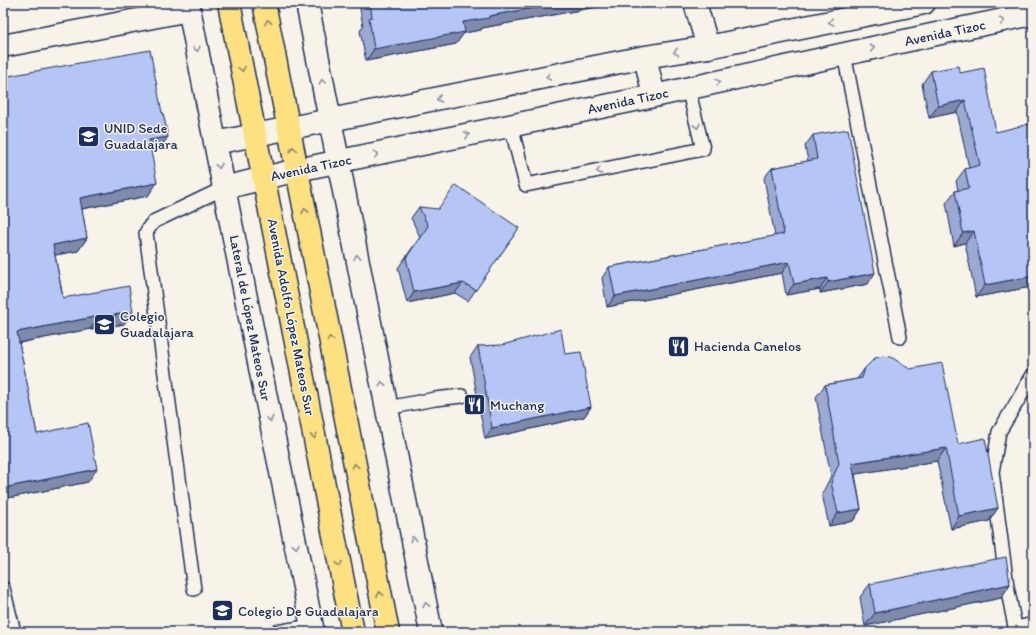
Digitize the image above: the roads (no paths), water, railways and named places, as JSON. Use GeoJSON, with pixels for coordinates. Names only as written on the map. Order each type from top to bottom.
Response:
{"type":"FeatureCollection","features":[{"type":"Feature","properties":{"kind":"main road","name":"Avenida Adolfo López Mateos Sur"},"geometry":{"type":"LineString","coordinates":[[229,3],[353,632]]}},
{"type":"Feature","properties":{"kind":"main road"},"geometry":{"type":"LineString","coordinates":[[264,3],[388,632]]}},
{"type":"Feature","properties":{"kind":"main road"},"geometry":{"type":"LineString","coordinates":[[307,3],[431,632]]}},
{"type":"Feature","properties":{"kind":"main road"},"geometry":{"type":"LineString","coordinates":[[695,3],[708,46]]}},
{"type":"Feature","properties":{"kind":"main road"},"geometry":{"type":"LineString","coordinates":[[215,143],[924,3]]}},
{"type":"Feature","properties":{"kind":"main road"},"geometry":{"type":"LineString","coordinates":[[3,46],[188,7]]}},
{"type":"Feature","properties":{"kind":"main road","name":"Lateral de López Mateos Sur"},"geometry":{"type":"LineString","coordinates":[[188,7],[312,629]]}},
{"type":"Feature","properties":{"kind":"main road","name":"Avenida Tizoc"},"geometry":{"type":"LineString","coordinates":[[224,188],[297,170],[654,96],[1033,14]]}},
{"type":"Feature","properties":{"kind":"main road"},"geometry":{"type":"LineString","coordinates":[[645,58],[654,96]]}},
{"type":"Feature","properties":{"kind":"main road"},"geometry":{"type":"LineString","coordinates":[[1017,632],[1033,629]]}},
{"type":"Feature","properties":{"kind":"lane"},"geometry":{"type":"LineString","coordinates":[[844,54],[900,337]]}},
{"type":"Feature","properties":{"kind":"lane"},"geometry":{"type":"LineString","coordinates":[[511,126],[526,186],[702,149],[688,88]]}},
{"type":"Feature","properties":{"kind":"lane"},"geometry":{"type":"LineString","coordinates":[[194,589],[146,233],[150,226],[155,222],[224,188]]}},
{"type":"Feature","properties":{"kind":"lane"},"geometry":{"type":"LineString","coordinates":[[1017,632],[1007,586],[992,472],[999,432],[1032,375]]}},
{"type":"Feature","properties":{"kind":"lane"},"geometry":{"type":"LineString","coordinates":[[387,408],[435,399],[462,396]]}},
{"type":"Feature","properties":{"kind":"lane"},"geometry":{"type":"LineString","coordinates":[[3,588],[14,632]]}},
{"type":"Feature","properties":{"kind":"lane"},"geometry":{"type":"LineString","coordinates":[[276,632],[312,629]]}},
{"type":"Feature","properties":{"kind":"place","name":"UNID Sede Guadalajara"},"geometry":{"type":"Point","coordinates":[89,136]}},
{"type":"Feature","properties":{"kind":"place","name":"Colegio Guadalajara"},"geometry":{"type":"Point","coordinates":[105,324]}},
{"type":"Feature","properties":{"kind":"place","name":"Hacienda Canelos"},"geometry":{"type":"Point","coordinates":[679,346]}},
{"type":"Feature","properties":{"kind":"place","name":"Muchang"},"geometry":{"type":"Point","coordinates":[474,405]}},
{"type":"Feature","properties":{"kind":"place","name":"Colegio De Guadalajara"},"geometry":{"type":"Point","coordinates":[223,611]}}]}
